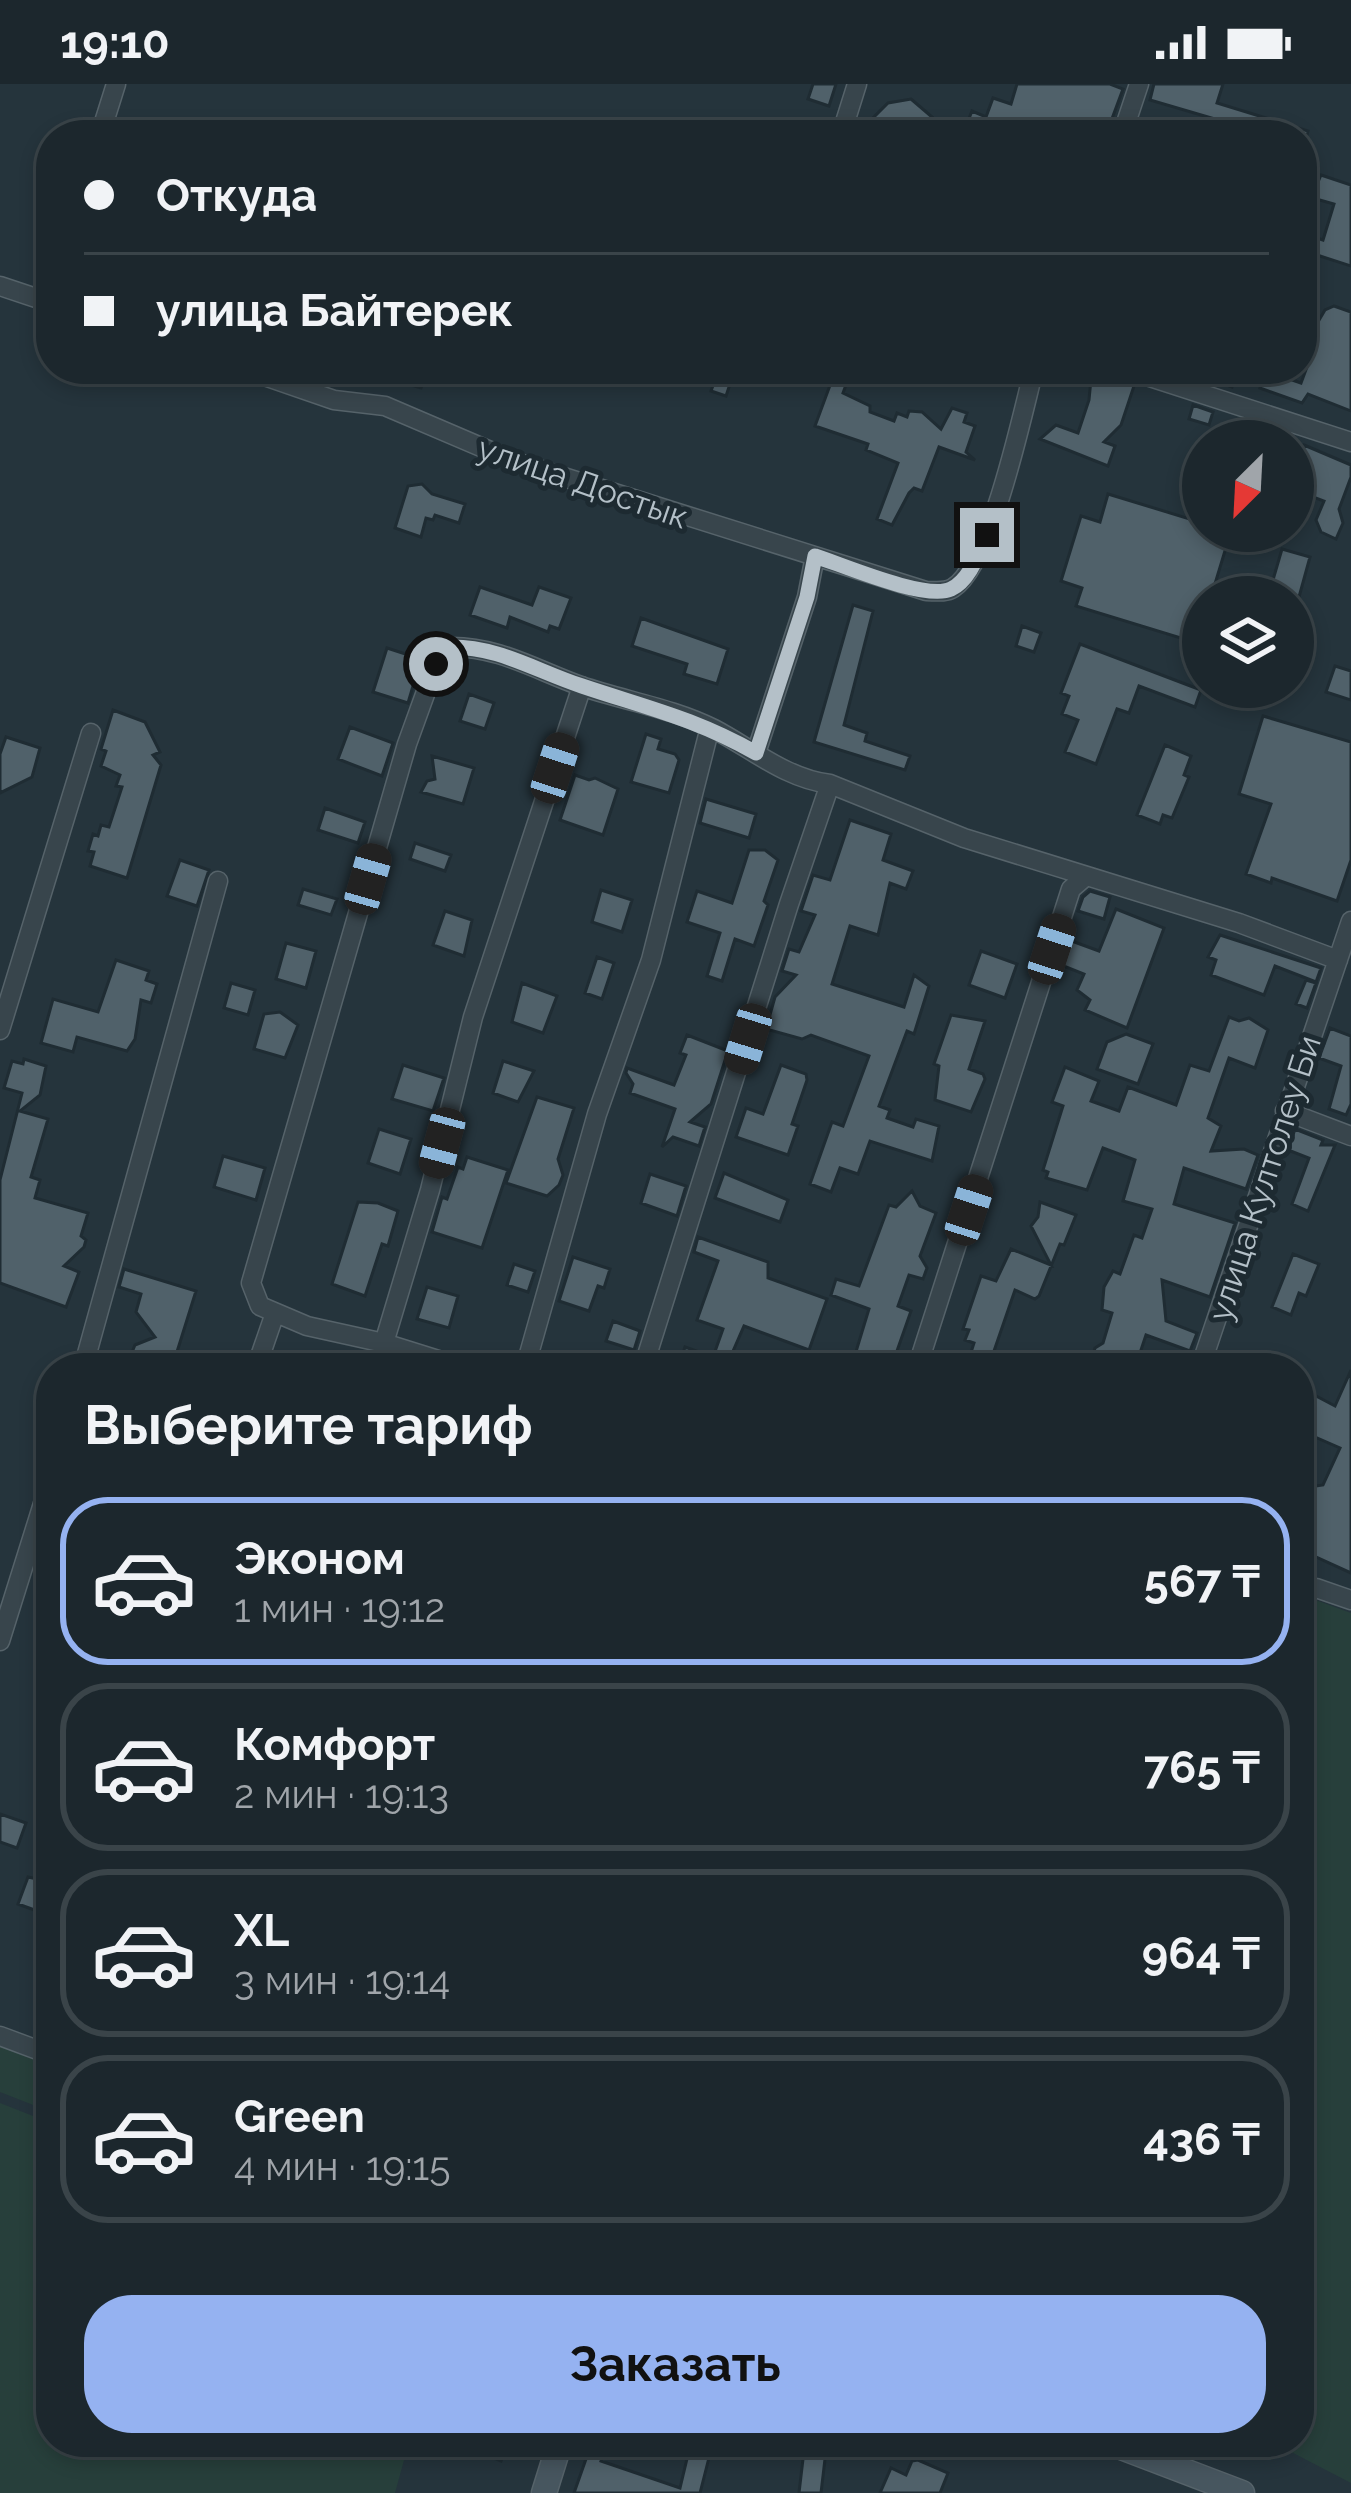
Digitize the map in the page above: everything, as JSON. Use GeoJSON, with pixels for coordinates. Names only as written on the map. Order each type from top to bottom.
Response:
{"type":"FeatureCollection","features":[{"type":"Feature","properties":{"kind":"main road"},"geometry":{"type":"LineString","coordinates":[[544,2493],[555,2457]]}},
{"type":"Feature","properties":{"kind":"main road"},"geometry":{"type":"LineString","coordinates":[[1147,2457],[1242,2493]]}},
{"type":"Feature","properties":{"kind":"street"},"geometry":{"type":"LineString","coordinates":[[105,120],[116,84]]}},
{"type":"Feature","properties":{"kind":"street"},"geometry":{"type":"LineString","coordinates":[[846,120],[857,84]]}},
{"type":"Feature","properties":{"kind":"street"},"geometry":{"type":"LineString","coordinates":[[1127,120],[1139,84]]}},
{"type":"Feature","properties":{"kind":"street"},"geometry":{"type":"LineString","coordinates":[[0,286],[36,293]]}},
{"type":"Feature","properties":{"kind":"street","name":"улица Достык"},"geometry":{"type":"LineString","coordinates":[[288,384],[334,400],[385,406],[516,462],[926,591],[957,586],[974,563],[987,535],[1030,384]]}},
{"type":"Feature","properties":{"kind":"street"},"geometry":{"type":"LineString","coordinates":[[1171,384],[1351,442]]}},
{"type":"Feature","properties":{"kind":"street"},"geometry":{"type":"LineString","coordinates":[[756,753],[807,597],[815,556]]}},
{"type":"Feature","properties":{"kind":"street"},"geometry":{"type":"LineString","coordinates":[[409,1353],[325,1331],[260,1306],[251,1283],[407,744],[436,664],[449,647],[478,646],[582,686],[631,698],[710,727],[807,782],[830,784],[964,838],[1239,923],[1338,960]]}},
{"type":"Feature","properties":{"kind":"street"},"geometry":{"type":"LineString","coordinates":[[384,1343],[436,1166],[472,1017],[582,686]]}},
{"type":"Feature","properties":{"kind":"street"},"geometry":{"type":"LineString","coordinates":[[530,1353],[598,1114],[651,960],[710,727]]}},
{"type":"Feature","properties":{"kind":"street"},"geometry":{"type":"LineString","coordinates":[[0,1030],[91,733]]}},
{"type":"Feature","properties":{"kind":"street"},"geometry":{"type":"LineString","coordinates":[[649,1353],[830,784]]}},
{"type":"Feature","properties":{"kind":"street"},"geometry":{"type":"LineString","coordinates":[[922,1353],[1071,889],[1085,877]]}},
{"type":"Feature","properties":{"kind":"street"},"geometry":{"type":"LineString","coordinates":[[87,1353],[218,881]]}},
{"type":"Feature","properties":{"kind":"street","name":"улица Култолеу Би"},"geometry":{"type":"LineString","coordinates":[[1205,1353],[1351,921]]}},
{"type":"Feature","properties":{"kind":"street"},"geometry":{"type":"LineString","coordinates":[[1285,1111],[1351,1136]]}},
{"type":"Feature","properties":{"kind":"street"},"geometry":{"type":"LineString","coordinates":[[261,1353],[274,1312]]}},
{"type":"Feature","properties":{"kind":"street"},"geometry":{"type":"LineString","coordinates":[[0,1641],[36,1526]]}},
{"type":"Feature","properties":{"kind":"street"},"geometry":{"type":"LineString","coordinates":[[1314,1588],[1351,1600]]}},
{"type":"Feature","properties":{"kind":"street"},"geometry":{"type":"LineString","coordinates":[[0,2036],[36,2049]]}},
{"type":"Feature","properties":{"kind":"green space"},"geometry":{"type":"Polygon","coordinates":[[[1314,1599],[1351,1613],[1351,2483],[1301,2457],[1314,2457],[1314,1599]]]}},
{"type":"Feature","properties":{"kind":"green space"},"geometry":{"type":"Polygon","coordinates":[[[0,2046],[36,2059],[36,2106],[0,2092],[0,2046]]]}},
{"type":"Feature","properties":{"kind":"green space"},"geometry":{"type":"Polygon","coordinates":[[[0,2103],[36,2117],[36,2457],[405,2457],[395,2493],[0,2493],[0,2103]]]}},
{"type":"Feature","properties":{"kind":"building"},"geometry":{"type":"Polygon","coordinates":[[[813,84],[836,84],[829,106],[808,99],[813,84]]]}},
{"type":"Feature","properties":{"kind":"building"},"geometry":{"type":"Polygon","coordinates":[[[1017,84],[1110,84],[1123,89],[1111,120],[968,120],[972,111],[986,117],[993,98],[1011,104],[1017,84]]]}},
{"type":"Feature","properties":{"kind":"building"},"geometry":{"type":"Polygon","coordinates":[[[1154,84],[1223,84],[1217,103],[1272,120],[1215,120],[1150,100],[1154,84]]]}},
{"type":"Feature","properties":{"kind":"building"},"geometry":{"type":"Polygon","coordinates":[[[911,99],[932,117],[871,120],[888,103],[911,99]]]}},
{"type":"Feature","properties":{"kind":"building"},"geometry":{"type":"Polygon","coordinates":[[[1321,175],[1351,185],[1351,266],[1317,255],[1317,238],[1323,240],[1334,204],[1317,199],[1321,175]]]}},
{"type":"Feature","properties":{"kind":"building"},"geometry":{"type":"Polygon","coordinates":[[[1334,306],[1351,312],[1351,411],[1308,394],[1302,403],[1260,388],[1261,384],[1317,384],[1317,324],[1325,310],[1334,306]]]}},
{"type":"Feature","properties":{"kind":"building"},"geometry":{"type":"Polygon","coordinates":[[[714,384],[730,384],[726,396],[711,391],[714,384]]]}},
{"type":"Feature","properties":{"kind":"building"},"geometry":{"type":"Polygon","coordinates":[[[830,384],[846,384],[843,393],[870,406],[870,412],[894,421],[897,413],[907,417],[909,411],[922,412],[941,429],[952,408],[967,413],[964,422],[975,426],[966,452],[975,460],[939,447],[922,491],[914,488],[909,493],[892,525],[877,519],[898,463],[866,450],[868,444],[815,426],[830,384]]]}},
{"type":"Feature","properties":{"kind":"building"},"geometry":{"type":"Polygon","coordinates":[[[1091,384],[1134,386],[1121,425],[1104,442],[1115,446],[1108,466],[1040,439],[1056,425],[1078,433],[1091,384]]]}},
{"type":"Feature","properties":{"kind":"building"},"geometry":{"type":"Polygon","coordinates":[[[1193,405],[1213,412],[1211,420],[1189,419],[1193,405]]]}},
{"type":"Feature","properties":{"kind":"building"},"geometry":{"type":"Polygon","coordinates":[[[1314,449],[1351,465],[1339,509],[1343,523],[1336,539],[1321,532],[1316,520],[1324,501],[1314,497],[1314,449]]]}},
{"type":"Feature","properties":{"kind":"building"},"geometry":{"type":"Polygon","coordinates":[[[422,484],[432,494],[465,504],[459,523],[435,515],[433,520],[426,518],[421,537],[395,528],[408,486],[422,484]]]}},
{"type":"Feature","properties":{"kind":"building"},"geometry":{"type":"Polygon","coordinates":[[[1108,494],[1182,517],[1182,552],[1225,552],[1217,576],[1182,576],[1182,638],[1076,606],[1082,588],[1061,581],[1081,516],[1100,522],[1108,494]]]}},
{"type":"Feature","properties":{"kind":"building"},"geometry":{"type":"Polygon","coordinates":[[[1281,552],[1310,557],[1305,576],[1274,576],[1281,552]]]}},
{"type":"Feature","properties":{"kind":"building"},"geometry":{"type":"Polygon","coordinates":[[[480,587],[532,605],[539,587],[571,598],[559,629],[550,626],[548,632],[510,617],[507,628],[470,615],[480,587]]]}},
{"type":"Feature","properties":{"kind":"building"},"geometry":{"type":"Polygon","coordinates":[[[853,605],[873,611],[844,725],[867,733],[865,741],[910,756],[905,770],[814,742],[853,605]]]}},
{"type":"Feature","properties":{"kind":"building"},"geometry":{"type":"Polygon","coordinates":[[[641,618],[728,649],[717,684],[684,674],[687,664],[632,646],[641,618]]]}},
{"type":"Feature","properties":{"kind":"building"},"geometry":{"type":"Polygon","coordinates":[[[1022,626],[1041,633],[1034,652],[1016,646],[1022,626]]]}},
{"type":"Feature","properties":{"kind":"building"},"geometry":{"type":"Polygon","coordinates":[[[1080,644],[1182,683],[1182,702],[1139,686],[1129,713],[1117,709],[1096,764],[1065,752],[1078,720],[1062,714],[1069,696],[1061,693],[1080,644]]]}},
{"type":"Feature","properties":{"kind":"building"},"geometry":{"type":"Polygon","coordinates":[[[387,648],[421,659],[408,703],[373,692],[387,648]]]}},
{"type":"Feature","properties":{"kind":"building"},"geometry":{"type":"Polygon","coordinates":[[[1335,666],[1351,671],[1351,700],[1326,692],[1335,666]]]}},
{"type":"Feature","properties":{"kind":"building"},"geometry":{"type":"Polygon","coordinates":[[[469,694],[494,703],[485,729],[460,721],[469,694]]]}},
{"type":"Feature","properties":{"kind":"building"},"geometry":{"type":"Polygon","coordinates":[[[113,710],[145,722],[160,752],[153,755],[161,765],[127,878],[90,866],[94,852],[88,851],[93,834],[98,836],[101,825],[109,827],[122,787],[116,786],[120,775],[101,766],[113,710]]]}},
{"type":"Feature","properties":{"kind":"building"},"geometry":{"type":"Polygon","coordinates":[[[1263,716],[1351,742],[1351,860],[1337,901],[1246,874],[1271,804],[1239,794],[1263,716]]]}},
{"type":"Feature","properties":{"kind":"building"},"geometry":{"type":"Polygon","coordinates":[[[350,727],[393,743],[382,776],[338,759],[350,727]]]}},
{"type":"Feature","properties":{"kind":"building"},"geometry":{"type":"Polygon","coordinates":[[[646,734],[661,739],[658,749],[679,760],[669,793],[631,782],[646,734]]]}},
{"type":"Feature","properties":{"kind":"building"},"geometry":{"type":"Polygon","coordinates":[[[6,737],[40,748],[32,777],[0,793],[0,754],[6,737]]]}},
{"type":"Feature","properties":{"kind":"building"},"geometry":{"type":"Polygon","coordinates":[[[1165,745],[1191,756],[1184,775],[1189,777],[1172,818],[1163,815],[1160,824],[1137,815],[1165,745]]]}},
{"type":"Feature","properties":{"kind":"building"},"geometry":{"type":"Polygon","coordinates":[[[432,756],[474,768],[463,804],[421,792],[427,781],[435,779],[432,756]]]}},
{"type":"Feature","properties":{"kind":"building"},"geometry":{"type":"Polygon","coordinates":[[[575,775],[618,789],[603,835],[560,820],[575,775]]]}},
{"type":"Feature","properties":{"kind":"building"},"geometry":{"type":"Polygon","coordinates":[[[706,799],[756,814],[749,838],[700,823],[706,799]]]}},
{"type":"Feature","properties":{"kind":"building"},"geometry":{"type":"Polygon","coordinates":[[[325,808],[365,822],[358,843],[318,830],[325,808]]]}},
{"type":"Feature","properties":{"kind":"building"},"geometry":{"type":"Polygon","coordinates":[[[850,820],[891,834],[883,860],[913,871],[906,889],[890,883],[878,935],[850,926],[832,984],[904,1007],[914,975],[929,986],[914,1034],[907,1031],[879,1106],[890,1110],[887,1118],[913,1127],[916,1119],[939,1126],[932,1161],[870,1141],[858,1174],[840,1168],[831,1192],[810,1184],[832,1122],[843,1126],[869,1056],[811,1035],[802,1039],[766,1029],[775,997],[796,975],[782,971],[789,949],[799,952],[815,915],[801,911],[813,875],[830,880],[850,820]]]}},
{"type":"Feature","properties":{"kind":"building"},"geometry":{"type":"Polygon","coordinates":[[[415,843],[451,855],[445,871],[410,859],[415,843]]]}},
{"type":"Feature","properties":{"kind":"building"},"geometry":{"type":"Polygon","coordinates":[[[749,850],[765,850],[778,860],[754,946],[735,939],[722,981],[707,976],[720,933],[687,922],[697,891],[732,903],[749,850]]]}},
{"type":"Feature","properties":{"kind":"building"},"geometry":{"type":"Polygon","coordinates":[[[180,860],[209,870],[197,906],[167,896],[180,860]]]}},
{"type":"Feature","properties":{"kind":"building"},"geometry":{"type":"Polygon","coordinates":[[[303,889],[337,899],[331,915],[298,905],[303,889]]]}},
{"type":"Feature","properties":{"kind":"building"},"geometry":{"type":"Polygon","coordinates":[[[601,890],[632,900],[622,932],[592,922],[601,890]]]}},
{"type":"Feature","properties":{"kind":"building"},"geometry":{"type":"Polygon","coordinates":[[[1090,891],[1110,897],[1104,919],[1078,911],[1090,891]]]}},
{"type":"Feature","properties":{"kind":"building"},"geometry":{"type":"Polygon","coordinates":[[[1116,909],[1164,928],[1127,1028],[1085,1010],[1090,1000],[1077,990],[1084,974],[1061,965],[1069,940],[1099,951],[1116,909]]]}},
{"type":"Feature","properties":{"kind":"building"},"geometry":{"type":"Polygon","coordinates":[[[445,911],[472,920],[464,956],[433,945],[445,911]]]}},
{"type":"Feature","properties":{"kind":"building"},"geometry":{"type":"Polygon","coordinates":[[[1220,935],[1321,968],[1316,982],[1275,966],[1264,995],[1211,975],[1216,960],[1208,957],[1220,935]]]}},
{"type":"Feature","properties":{"kind":"building"},"geometry":{"type":"Polygon","coordinates":[[[286,943],[316,951],[306,988],[276,979],[286,943]]]}},
{"type":"Feature","properties":{"kind":"building"},"geometry":{"type":"Polygon","coordinates":[[[981,951],[1017,964],[1005,998],[969,985],[981,951]]]}},
{"type":"Feature","properties":{"kind":"building"},"geometry":{"type":"Polygon","coordinates":[[[597,957],[614,963],[602,999],[585,993],[597,957]]]}},
{"type":"Feature","properties":{"kind":"building"},"geometry":{"type":"Polygon","coordinates":[[[116,960],[149,971],[146,980],[157,984],[151,1003],[141,1000],[135,1039],[127,1051],[77,1037],[73,1052],[41,1043],[53,999],[98,1012],[116,960]]]}},
{"type":"Feature","properties":{"kind":"building"},"geometry":{"type":"Polygon","coordinates":[[[1306,980],[1316,983],[1307,1008],[1296,1004],[1306,980]]]}},
{"type":"Feature","properties":{"kind":"building"},"geometry":{"type":"Polygon","coordinates":[[[231,983],[255,990],[248,1015],[224,1008],[231,983]]]}},
{"type":"Feature","properties":{"kind":"building"},"geometry":{"type":"Polygon","coordinates":[[[522,983],[557,996],[543,1033],[512,1022],[522,983]]]}},
{"type":"Feature","properties":{"kind":"building"},"geometry":{"type":"Polygon","coordinates":[[[280,1012],[298,1025],[285,1058],[254,1049],[264,1014],[280,1012]]]}},
{"type":"Feature","properties":{"kind":"building"},"geometry":{"type":"Polygon","coordinates":[[[951,1015],[985,1021],[969,1069],[985,1079],[971,1112],[935,1100],[939,1066],[934,1064],[951,1015]]]}},
{"type":"Feature","properties":{"kind":"building"},"geometry":{"type":"Polygon","coordinates":[[[1229,1017],[1249,1018],[1268,1030],[1255,1068],[1229,1058],[1208,1118],[1221,1126],[1211,1151],[1244,1149],[1258,1155],[1246,1189],[1184,1168],[1174,1204],[1235,1223],[1210,1297],[1162,1280],[1166,1321],[1197,1333],[1190,1351],[1146,1335],[1140,1353],[1094,1353],[1103,1343],[1112,1313],[1102,1310],[1104,1287],[1113,1271],[1120,1274],[1134,1235],[1142,1238],[1152,1209],[1123,1201],[1135,1160],[1103,1148],[1087,1190],[1046,1178],[1048,1172],[1043,1170],[1063,1106],[1052,1102],[1065,1067],[1099,1081],[1091,1101],[1119,1111],[1128,1087],[1176,1105],[1190,1065],[1209,1071],[1229,1017]]]}},
{"type":"Feature","properties":{"kind":"building"},"geometry":{"type":"Polygon","coordinates":[[[1330,1028],[1351,1036],[1351,1104],[1346,1115],[1329,1109],[1341,1066],[1319,1058],[1330,1028]]]}},
{"type":"Feature","properties":{"kind":"building"},"geometry":{"type":"Polygon","coordinates":[[[1126,1034],[1153,1044],[1138,1084],[1097,1069],[1107,1042],[1126,1034]]]}},
{"type":"Feature","properties":{"kind":"building"},"geometry":{"type":"Polygon","coordinates":[[[687,1035],[728,1051],[711,1104],[690,1122],[705,1127],[699,1146],[673,1137],[662,1147],[675,1109],[630,1093],[633,1084],[627,1068],[674,1085],[686,1055],[680,1053],[687,1035]]]}},
{"type":"Feature","properties":{"kind":"building"},"geometry":{"type":"Polygon","coordinates":[[[24,1059],[46,1066],[40,1095],[20,1111],[48,1119],[31,1177],[40,1180],[35,1198],[88,1213],[81,1236],[86,1240],[84,1247],[64,1266],[79,1272],[66,1307],[0,1283],[0,1180],[22,1093],[4,1088],[12,1061],[23,1064],[24,1059]]]}},
{"type":"Feature","properties":{"kind":"building"},"geometry":{"type":"Polygon","coordinates":[[[503,1061],[534,1071],[518,1102],[493,1093],[503,1061]]]}},
{"type":"Feature","properties":{"kind":"building"},"geometry":{"type":"Polygon","coordinates":[[[403,1065],[444,1078],[433,1111],[392,1099],[403,1065]]]}},
{"type":"Feature","properties":{"kind":"building"},"geometry":{"type":"Polygon","coordinates":[[[781,1065],[806,1074],[807,1080],[792,1124],[798,1126],[788,1155],[736,1137],[746,1108],[763,1114],[781,1065]]]}},
{"type":"Feature","properties":{"kind":"building"},"geometry":{"type":"Polygon","coordinates":[[[537,1097],[574,1108],[558,1159],[563,1175],[547,1196],[506,1183],[537,1097]]]}},
{"type":"Feature","properties":{"kind":"building"},"geometry":{"type":"Polygon","coordinates":[[[379,1129],[411,1139],[400,1174],[368,1163],[379,1129]]]}},
{"type":"Feature","properties":{"kind":"building"},"geometry":{"type":"Polygon","coordinates":[[[1295,1129],[1323,1140],[1321,1145],[1335,1145],[1308,1211],[1292,1204],[1309,1158],[1288,1150],[1295,1129]]]}},
{"type":"Feature","properties":{"kind":"building"},"geometry":{"type":"Polygon","coordinates":[[[223,1156],[265,1168],[256,1200],[214,1187],[223,1156]]]}},
{"type":"Feature","properties":{"kind":"building"},"geometry":{"type":"Polygon","coordinates":[[[467,1157],[508,1170],[482,1248],[432,1232],[442,1197],[447,1199],[458,1167],[463,1169],[467,1157]]]}},
{"type":"Feature","properties":{"kind":"building"},"geometry":{"type":"Polygon","coordinates":[[[724,1173],[788,1200],[780,1222],[715,1198],[724,1173]]]}},
{"type":"Feature","properties":{"kind":"building"},"geometry":{"type":"Polygon","coordinates":[[[650,1174],[686,1186],[677,1216],[641,1203],[650,1174]]]}},
{"type":"Feature","properties":{"kind":"building"},"geometry":{"type":"Polygon","coordinates":[[[912,1191],[920,1206],[936,1213],[920,1256],[927,1268],[923,1279],[909,1275],[898,1306],[911,1311],[896,1353],[856,1353],[869,1309],[831,1295],[836,1279],[859,1286],[889,1205],[896,1207],[912,1191]]]}},
{"type":"Feature","properties":{"kind":"building"},"geometry":{"type":"Polygon","coordinates":[[[358,1202],[398,1211],[365,1296],[332,1284],[358,1202]]]}},
{"type":"Feature","properties":{"kind":"building"},"geometry":{"type":"Polygon","coordinates":[[[1040,1202],[1076,1215],[1039,1296],[1035,1299],[1015,1290],[996,1353],[971,1353],[974,1343],[965,1340],[969,1330],[963,1329],[981,1276],[996,1281],[1011,1249],[1051,1265],[1031,1226],[1040,1202]]]}},
{"type":"Feature","properties":{"kind":"building"},"geometry":{"type":"Polygon","coordinates":[[[698,1237],[768,1262],[768,1278],[827,1299],[809,1350],[744,1326],[732,1353],[714,1353],[723,1329],[697,1320],[718,1261],[694,1252],[698,1237]]]}},
{"type":"Feature","properties":{"kind":"building"},"geometry":{"type":"Polygon","coordinates":[[[1293,1254],[1319,1264],[1306,1296],[1299,1293],[1291,1315],[1272,1307],[1293,1254]]]}},
{"type":"Feature","properties":{"kind":"building"},"geometry":{"type":"Polygon","coordinates":[[[573,1257],[610,1269],[589,1311],[559,1301],[573,1257]]]}},
{"type":"Feature","properties":{"kind":"building"},"geometry":{"type":"Polygon","coordinates":[[[514,1264],[535,1271],[528,1292],[507,1285],[514,1264]]]}},
{"type":"Feature","properties":{"kind":"building"},"geometry":{"type":"Polygon","coordinates":[[[124,1269],[196,1291],[177,1353],[132,1353],[135,1345],[155,1337],[136,1312],[141,1294],[119,1287],[124,1269]]]}},
{"type":"Feature","properties":{"kind":"building"},"geometry":{"type":"Polygon","coordinates":[[[427,1287],[458,1296],[449,1328],[417,1319],[427,1287]]]}},
{"type":"Feature","properties":{"kind":"building"},"geometry":{"type":"Polygon","coordinates":[[[613,1321],[640,1331],[634,1350],[606,1341],[613,1321]]]}},
{"type":"Feature","properties":{"kind":"building"},"geometry":{"type":"Polygon","coordinates":[[[1351,1370],[1351,1573],[1316,1557],[1314,1562],[1314,1486],[1323,1485],[1340,1448],[1314,1437],[1314,1395],[1335,1406],[1351,1370]]]}},
{"type":"Feature","properties":{"kind":"building"},"geometry":{"type":"Polygon","coordinates":[[[0,1814],[26,1823],[17,1848],[0,1842],[0,1814]]]}},
{"type":"Feature","properties":{"kind":"building"},"geometry":{"type":"Polygon","coordinates":[[[28,1877],[36,1879],[36,1911],[18,1904],[28,1877]]]}},
{"type":"Feature","properties":{"kind":"building"},"geometry":{"type":"Polygon","coordinates":[[[587,2457],[602,2457],[601,2461],[680,2488],[687,2457],[709,2457],[700,2493],[574,2493],[587,2457]]]}},
{"type":"Feature","properties":{"kind":"building"},"geometry":{"type":"Polygon","coordinates":[[[803,2457],[825,2457],[821,2493],[799,2493],[803,2457]]]}},
{"type":"Feature","properties":{"kind":"building"},"geometry":{"type":"Polygon","coordinates":[[[912,2461],[948,2473],[940,2493],[880,2493],[891,2468],[906,2475],[912,2461]]]}},
{"type":"Feature","properties":{"kind":"route"},"geometry":{"type":"LineString","coordinates":[[436,664],[449,647],[478,646],[710,727],[756,753],[807,597],[815,556],[926,591],[947,591],[957,586],[974,563],[987,535]]}}]}
